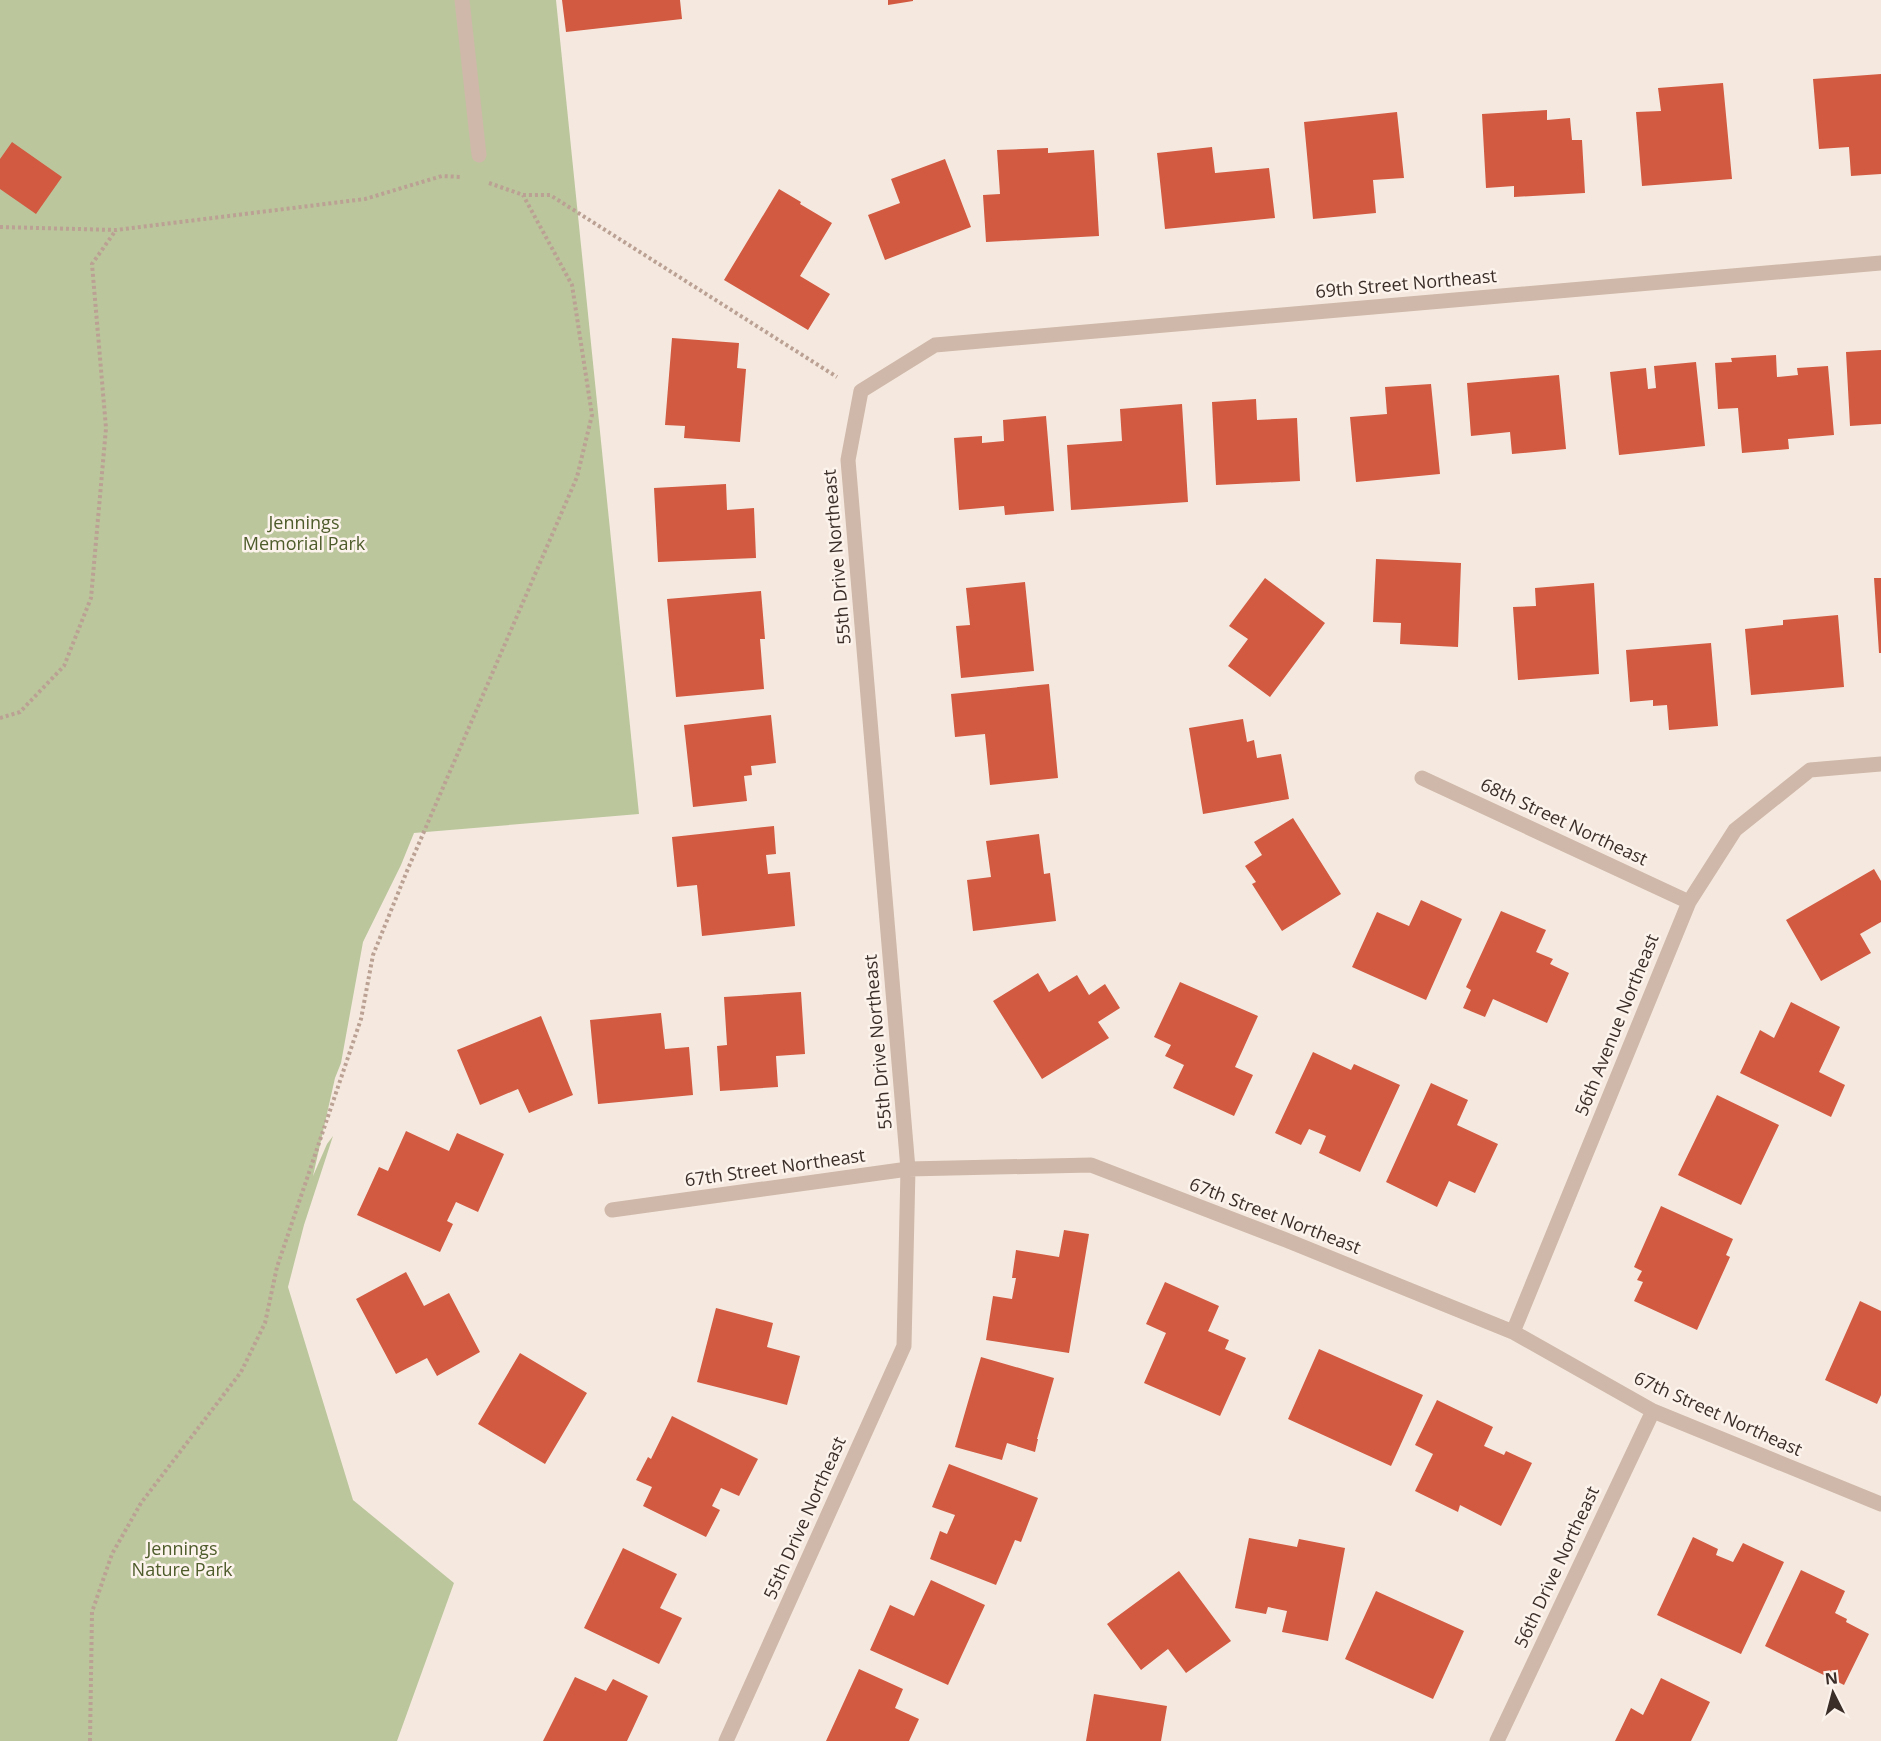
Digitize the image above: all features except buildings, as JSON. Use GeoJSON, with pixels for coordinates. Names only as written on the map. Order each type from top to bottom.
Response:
{"type":"FeatureCollection","features":[{"type":"Feature","properties":{"kind":"street"},"geometry":{"type":"LineString","coordinates":[[462,0],[479,155]]}},
{"type":"Feature","properties":{"kind":"street","name":"69th Street Northeast"},"geometry":{"type":"LineString","coordinates":[[861,391],[935,345],[1881,263]]}},
{"type":"Feature","properties":{"kind":"street","name":"55th Drive Northeast"},"geometry":{"type":"LineString","coordinates":[[726,1741],[904,1346],[908,1169],[848,460],[861,391]]}},
{"type":"Feature","properties":{"kind":"street","name":"56th Avenue Northeast"},"geometry":{"type":"LineString","coordinates":[[1513,1332],[1689,902],[1736,830],[1810,770],[1881,764]]}},
{"type":"Feature","properties":{"kind":"street","name":"68th Street Northeast"},"geometry":{"type":"LineString","coordinates":[[1422,778],[1689,902]]}},
{"type":"Feature","properties":{"kind":"street","name":"67th Street Northeast"},"geometry":{"type":"LineString","coordinates":[[612,1210],[908,1169],[1092,1165],[1286,1240],[1513,1332],[1653,1411],[1881,1504]]}},
{"type":"Feature","properties":{"kind":"street","name":"56th Drive Northeast"},"geometry":{"type":"LineString","coordinates":[[1497,1741],[1653,1411]]}},
{"type":"Feature","properties":{"kind":"path"},"geometry":{"type":"LineString","coordinates":[[0,227],[116,230],[365,199],[442,176],[472,177]]}},
{"type":"Feature","properties":{"kind":"path"},"geometry":{"type":"LineString","coordinates":[[482,181],[523,195],[550,195],[861,391]]}},
{"type":"Feature","properties":{"kind":"path"},"geometry":{"type":"LineString","coordinates":[[90,1741],[92,1612],[112,1554],[141,1503],[241,1372],[265,1323],[277,1267],[361,1019],[373,955],[420,839],[577,477],[592,416],[572,285],[523,195]]}},
{"type":"Feature","properties":{"kind":"path"},"geometry":{"type":"LineString","coordinates":[[0,718],[20,712],[64,666],[91,598],[106,428],[92,264],[116,230]]}},
{"type":"Feature","properties":{"kind":"green space","name":"Jennings Memorial Park"},"geometry":{"type":"Polygon","coordinates":[[[0,0],[556,0],[639,814],[414,833],[363,942],[341,1063],[335,1078],[313,1176],[333,1136],[304,1225],[288,1287],[353,1500],[454,1583],[397,1741],[0,1741],[0,0]]]}},
{"type":"Feature","properties":{"kind":"park label","name":"Jennings Nature Park"},"geometry":{"type":"Point","coordinates":[182,1559]}}]}
